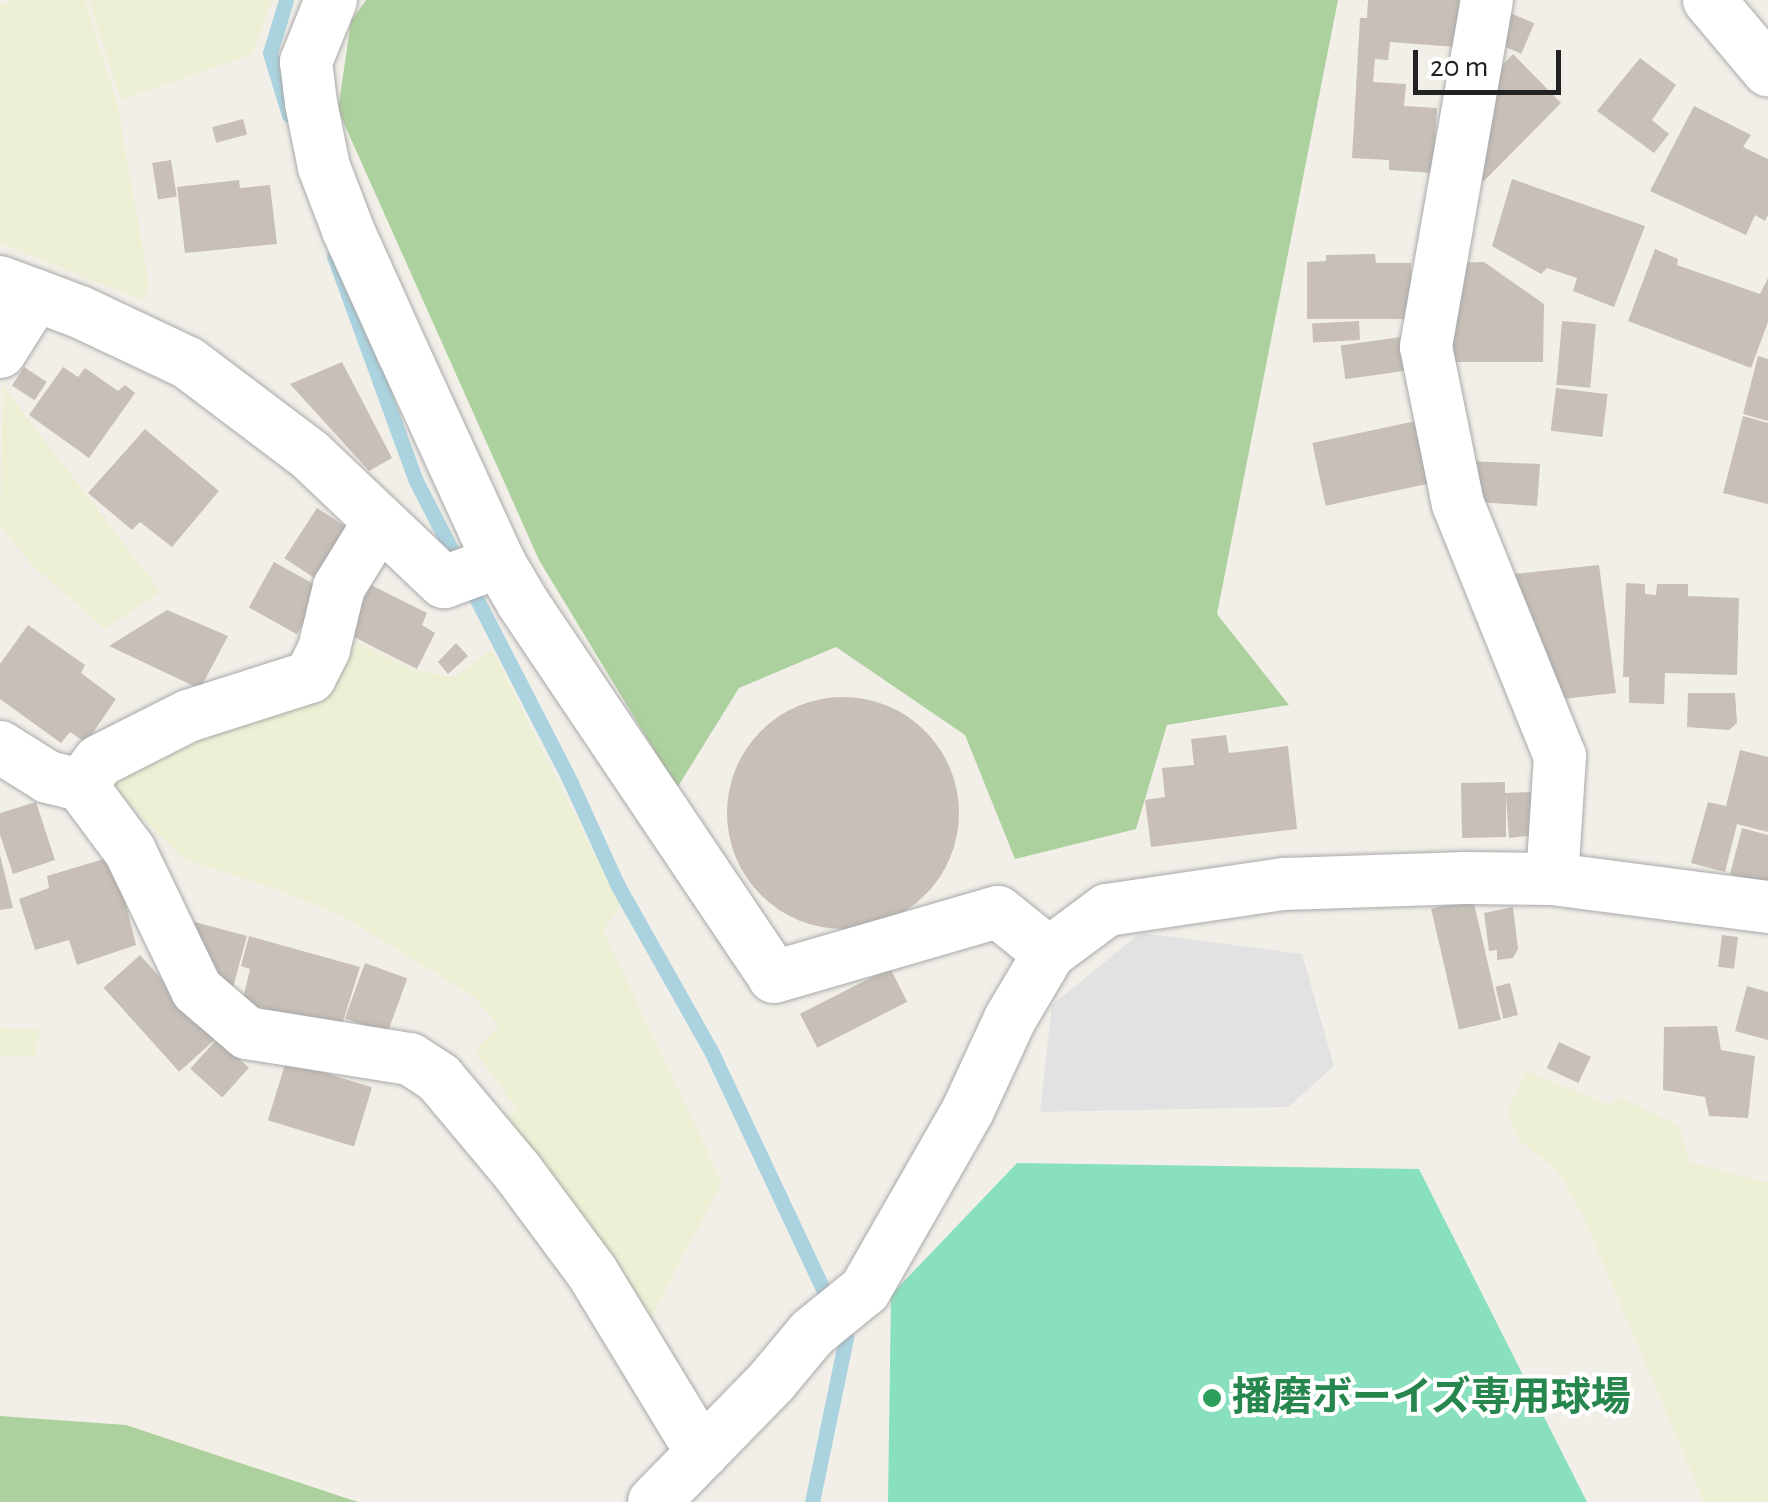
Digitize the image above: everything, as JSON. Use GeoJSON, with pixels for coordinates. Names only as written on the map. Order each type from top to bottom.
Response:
{"type":"FeatureCollection","features":[{"type":"Feature","properties":{"kind":"street"},"geometry":{"type":"LineString","coordinates":[[330,0],[306,62],[324,167],[348,230],[498,562],[622,757],[774,978],[998,912],[1049,952]]}},
{"type":"Feature","properties":{"kind":"street"},"geometry":{"type":"LineString","coordinates":[[1487,0],[1426,347],[1458,504],[1560,756],[1552,879]]}},
{"type":"Feature","properties":{"kind":"street"},"geometry":{"type":"LineString","coordinates":[[1708,0],[1768,70]]}},
{"type":"Feature","properties":{"kind":"street"},"geometry":{"type":"LineString","coordinates":[[0,352],[18,289],[188,363],[310,455],[444,582],[498,562]]}},
{"type":"Feature","properties":{"kind":"street"},"geometry":{"type":"LineString","coordinates":[[81,785],[99,761],[188,716],[310,677],[324,649],[339,587],[379,522]]}},
{"type":"Feature","properties":{"kind":"street"},"geometry":{"type":"LineString","coordinates":[[0,747],[48,777],[81,785],[130,851],[198,990],[247,1033],[410,1059],[440,1078],[517,1171],[592,1272],[702,1452]]}},
{"type":"Feature","properties":{"kind":"street"},"geometry":{"type":"LineString","coordinates":[[654,1502],[812,1334],[864,1290],[968,1110],[1010,1018],[1049,952],[1107,910],[1284,884],[1552,879],[1768,907]]}},
{"type":"Feature","properties":{"kind":"green space"},"geometry":{"type":"Polygon","coordinates":[[[14,0],[85,0],[117,102],[149,284],[144,301],[0,243],[0,5],[14,0]]]}},
{"type":"Feature","properties":{"kind":"green space"},"geometry":{"type":"Polygon","coordinates":[[[89,0],[272,0],[253,54],[121,100],[89,0]]]}},
{"type":"Feature","properties":{"kind":"green space"},"geometry":{"type":"Polygon","coordinates":[[[366,0],[1338,0],[1217,614],[1289,705],[1167,725],[1136,829],[1015,859],[965,735],[836,647],[739,688],[677,788],[539,560],[338,110],[351,21],[366,0]]]}},
{"type":"Feature","properties":{"kind":"green space"},"geometry":{"type":"Polygon","coordinates":[[[3,386],[161,592],[105,629],[35,568],[0,527],[3,386]]]}},
{"type":"Feature","properties":{"kind":"green space"},"geometry":{"type":"Polygon","coordinates":[[[340,634],[414,670],[454,677],[492,649],[621,907],[603,930],[722,1182],[647,1326],[502,1125],[516,1108],[475,1051],[499,1026],[474,997],[342,916],[279,890],[183,859],[104,778],[340,634]]]}},
{"type":"Feature","properties":{"kind":"green space"},"geometry":{"type":"Polygon","coordinates":[[[0,1028],[40,1029],[35,1057],[0,1055],[0,1028]]]}},
{"type":"Feature","properties":{"kind":"green space"},"geometry":{"type":"Polygon","coordinates":[[[1526,1071],[1610,1105],[1620,1097],[1679,1126],[1690,1162],[1768,1183],[1768,1502],[1704,1502],[1583,1216],[1557,1170],[1519,1140],[1507,1112],[1526,1071]]]}},
{"type":"Feature","properties":{"kind":"green space","name":"播磨ボーイズ専用球場"},"geometry":{"type":"Polygon","coordinates":[[[1017,1163],[1419,1169],[1587,1502],[888,1502],[891,1295],[1017,1163]]]}},
{"type":"Feature","properties":{"kind":"green space"},"geometry":{"type":"Polygon","coordinates":[[[0,1416],[126,1425],[358,1502],[0,1502],[0,1416]]]}},
{"type":"Feature","properties":{"kind":"shaded area"},"geometry":{"type":"Polygon","coordinates":[[[1140,933],[1302,954],[1334,1066],[1288,1107],[1040,1112],[1052,1005],[1140,933]]]}},
{"type":"Feature","properties":{"kind":"building"},"geometry":{"type":"Polygon","coordinates":[[[1368,0],[1459,0],[1456,47],[1390,42],[1388,60],[1375,59],[1373,82],[1406,84],[1404,106],[1437,108],[1433,173],[1389,170],[1389,160],[1352,158],[1360,18],[1367,18],[1368,0]]]}},
{"type":"Feature","properties":{"kind":"building"},"geometry":{"type":"Polygon","coordinates":[[[1503,10],[1534,23],[1521,54],[1490,40],[1503,10]]]}},
{"type":"Feature","properties":{"kind":"building"},"geometry":{"type":"Polygon","coordinates":[[[1513,54],[1561,103],[1484,181],[1470,169],[1484,84],[1513,54]]]}},
{"type":"Feature","properties":{"kind":"building"},"geometry":{"type":"Polygon","coordinates":[[[1640,58],[1676,85],[1652,120],[1669,134],[1654,153],[1597,111],[1640,58]]]}},
{"type":"Feature","properties":{"kind":"building"},"geometry":{"type":"Polygon","coordinates":[[[1694,106],[1751,135],[1743,147],[1768,159],[1768,215],[1765,221],[1755,215],[1746,235],[1650,191],[1694,106]]]}},
{"type":"Feature","properties":{"kind":"building"},"geometry":{"type":"Polygon","coordinates":[[[243,119],[247,134],[216,143],[212,127],[243,119]]]}},
{"type":"Feature","properties":{"kind":"building"},"geometry":{"type":"Polygon","coordinates":[[[171,160],[177,197],[158,200],[152,163],[171,160]]]}},
{"type":"Feature","properties":{"kind":"building"},"geometry":{"type":"Polygon","coordinates":[[[1512,179],[1645,226],[1614,307],[1573,291],[1577,278],[1547,268],[1541,274],[1492,246],[1512,179]]]}},
{"type":"Feature","properties":{"kind":"building"},"geometry":{"type":"Polygon","coordinates":[[[239,180],[240,188],[270,185],[277,244],[185,253],[177,187],[239,180]]]}},
{"type":"Feature","properties":{"kind":"building"},"geometry":{"type":"Polygon","coordinates":[[[1655,249],[1678,259],[1677,265],[1760,294],[1768,278],[1768,322],[1751,368],[1628,321],[1655,249]]]}},
{"type":"Feature","properties":{"kind":"building"},"geometry":{"type":"Polygon","coordinates":[[[1375,254],[1376,263],[1411,263],[1411,319],[1307,319],[1307,262],[1326,261],[1326,255],[1375,254]]]}},
{"type":"Feature","properties":{"kind":"building"},"geometry":{"type":"Polygon","coordinates":[[[1484,262],[1544,304],[1543,362],[1446,362],[1448,263],[1484,262]]]}},
{"type":"Feature","properties":{"kind":"building"},"geometry":{"type":"Polygon","coordinates":[[[1359,321],[1360,340],[1313,342],[1312,323],[1359,321]]]}},
{"type":"Feature","properties":{"kind":"building"},"geometry":{"type":"Polygon","coordinates":[[[1562,321],[1596,324],[1590,388],[1556,385],[1562,321]]]}},
{"type":"Feature","properties":{"kind":"building"},"geometry":{"type":"Polygon","coordinates":[[[1401,337],[1406,371],[1345,379],[1341,345],[1401,337]]]}},
{"type":"Feature","properties":{"kind":"building"},"geometry":{"type":"Polygon","coordinates":[[[1758,356],[1768,359],[1768,421],[1743,414],[1758,356]]]}},
{"type":"Feature","properties":{"kind":"building"},"geometry":{"type":"Polygon","coordinates":[[[342,362],[392,458],[369,471],[290,384],[342,362]]]}},
{"type":"Feature","properties":{"kind":"building"},"geometry":{"type":"Polygon","coordinates":[[[24,367],[47,382],[35,400],[12,385],[24,367]]]}},
{"type":"Feature","properties":{"kind":"building"},"geometry":{"type":"Polygon","coordinates":[[[63,367],[78,377],[85,368],[118,391],[125,385],[135,393],[89,458],[29,415],[63,367]]]}},
{"type":"Feature","properties":{"kind":"building"},"geometry":{"type":"Polygon","coordinates":[[[1556,388],[1608,394],[1602,437],[1551,431],[1556,388]]]}},
{"type":"Feature","properties":{"kind":"building"},"geometry":{"type":"Polygon","coordinates":[[[1743,416],[1768,423],[1768,504],[1723,493],[1743,416]]]}},
{"type":"Feature","properties":{"kind":"building"},"geometry":{"type":"Polygon","coordinates":[[[1416,421],[1429,484],[1326,506],[1312,443],[1416,421]]]}},
{"type":"Feature","properties":{"kind":"building"},"geometry":{"type":"Polygon","coordinates":[[[145,429],[219,491],[172,547],[140,522],[132,530],[88,493],[145,429]]]}},
{"type":"Feature","properties":{"kind":"building"},"geometry":{"type":"Polygon","coordinates":[[[1466,461],[1540,464],[1537,506],[1476,502],[1466,461]]]}},
{"type":"Feature","properties":{"kind":"building"},"geometry":{"type":"Polygon","coordinates":[[[317,508],[352,531],[320,581],[284,558],[317,508]]]}},
{"type":"Feature","properties":{"kind":"building"},"geometry":{"type":"Polygon","coordinates":[[[274,562],[322,589],[297,634],[249,607],[274,562]]]}},
{"type":"Feature","properties":{"kind":"building"},"geometry":{"type":"Polygon","coordinates":[[[1599,565],[1616,693],[1562,699],[1514,574],[1599,565]]]}},
{"type":"Feature","properties":{"kind":"building"},"geometry":{"type":"Polygon","coordinates":[[[1626,583],[1645,584],[1645,594],[1656,595],[1657,584],[1688,584],[1688,596],[1739,598],[1737,675],[1665,673],[1664,704],[1629,703],[1629,677],[1623,677],[1626,583]]]}},
{"type":"Feature","properties":{"kind":"building"},"geometry":{"type":"Polygon","coordinates":[[[371,585],[427,613],[422,625],[435,633],[417,669],[346,633],[371,585]]]}},
{"type":"Feature","properties":{"kind":"building"},"geometry":{"type":"Polygon","coordinates":[[[167,610],[228,636],[200,689],[109,646],[167,610]]]}},
{"type":"Feature","properties":{"kind":"building"},"geometry":{"type":"Polygon","coordinates":[[[28,625],[85,665],[81,673],[116,699],[86,743],[70,732],[61,743],[0,699],[0,664],[28,625]]]}},
{"type":"Feature","properties":{"kind":"building"},"geometry":{"type":"Polygon","coordinates":[[[456,643],[468,656],[448,674],[438,662],[456,643]]]}},
{"type":"Feature","properties":{"kind":"building"},"geometry":{"type":"Polygon","coordinates":[[[1688,693],[1735,693],[1737,723],[1729,730],[1687,727],[1688,693]]]}},
{"type":"Feature","properties":{"kind":"building"},"geometry":{"type":"Polygon","coordinates":[[[843,697],[887,706],[925,731],[950,769],[959,813],[950,857],[925,895],[887,920],[843,929],[799,920],[761,895],[736,857],[727,813],[736,769],[761,731],[799,706],[843,697]]]}},
{"type":"Feature","properties":{"kind":"building"},"geometry":{"type":"Polygon","coordinates":[[[1226,735],[1229,753],[1288,746],[1297,829],[1151,847],[1145,800],[1165,797],[1162,768],[1194,765],[1191,739],[1226,735]]]}},
{"type":"Feature","properties":{"kind":"building"},"geometry":{"type":"Polygon","coordinates":[[[1740,750],[1768,757],[1768,832],[1737,824],[1725,872],[1691,863],[1708,802],[1726,806],[1740,750]]]}},
{"type":"Feature","properties":{"kind":"building"},"geometry":{"type":"Polygon","coordinates":[[[1505,782],[1505,793],[1532,792],[1535,835],[1509,838],[1506,797],[1506,837],[1462,838],[1461,783],[1505,782]]]}},
{"type":"Feature","properties":{"kind":"building"},"geometry":{"type":"Polygon","coordinates":[[[36,802],[55,860],[13,874],[0,835],[0,813],[36,802]]]}},
{"type":"Feature","properties":{"kind":"building"},"geometry":{"type":"Polygon","coordinates":[[[1742,828],[1768,835],[1768,885],[1730,874],[1742,828]]]}},
{"type":"Feature","properties":{"kind":"building"},"geometry":{"type":"Polygon","coordinates":[[[0,855],[13,908],[0,910],[0,855]]]}},
{"type":"Feature","properties":{"kind":"building"},"geometry":{"type":"Polygon","coordinates":[[[114,856],[136,945],[77,965],[69,940],[35,950],[19,899],[49,888],[47,876],[114,856]]]}},
{"type":"Feature","properties":{"kind":"building"},"geometry":{"type":"Polygon","coordinates":[[[1473,899],[1501,1020],[1459,1029],[1431,909],[1473,899]]]}},
{"type":"Feature","properties":{"kind":"building"},"geometry":{"type":"Polygon","coordinates":[[[1513,907],[1518,949],[1513,958],[1497,960],[1497,950],[1489,951],[1484,913],[1513,907]]]}},
{"type":"Feature","properties":{"kind":"building"},"geometry":{"type":"Polygon","coordinates":[[[191,921],[247,936],[232,991],[213,986],[191,921]]]}},
{"type":"Feature","properties":{"kind":"building"},"geometry":{"type":"Polygon","coordinates":[[[1722,935],[1738,937],[1734,969],[1718,967],[1722,935]]]}},
{"type":"Feature","properties":{"kind":"building"},"geometry":{"type":"Polygon","coordinates":[[[249,936],[360,967],[340,1031],[242,1003],[250,969],[241,966],[249,936]]]}},
{"type":"Feature","properties":{"kind":"building"},"geometry":{"type":"Polygon","coordinates":[[[140,955],[216,1039],[179,1072],[104,988],[140,955]]]}},
{"type":"Feature","properties":{"kind":"building"},"geometry":{"type":"Polygon","coordinates":[[[365,963],[407,978],[387,1034],[345,1018],[365,963]]]}},
{"type":"Feature","properties":{"kind":"building"},"geometry":{"type":"Polygon","coordinates":[[[890,968],[907,1002],[817,1048],[800,1014],[890,968]]]}},
{"type":"Feature","properties":{"kind":"building"},"geometry":{"type":"Polygon","coordinates":[[[1510,983],[1518,1015],[1503,1019],[1495,987],[1510,983]]]}},
{"type":"Feature","properties":{"kind":"building"},"geometry":{"type":"Polygon","coordinates":[[[1747,986],[1768,992],[1768,1040],[1735,1031],[1747,986]]]}},
{"type":"Feature","properties":{"kind":"building"},"geometry":{"type":"Polygon","coordinates":[[[1717,1026],[1721,1050],[1755,1056],[1748,1118],[1709,1116],[1705,1097],[1663,1090],[1664,1027],[1717,1026]]]}},
{"type":"Feature","properties":{"kind":"building"},"geometry":{"type":"Polygon","coordinates":[[[217,1039],[249,1068],[222,1097],[190,1069],[217,1039]]]}},
{"type":"Feature","properties":{"kind":"building"},"geometry":{"type":"Polygon","coordinates":[[[1559,1042],[1591,1057],[1578,1083],[1547,1068],[1559,1042]]]}},
{"type":"Feature","properties":{"kind":"building"},"geometry":{"type":"Polygon","coordinates":[[[286,1061],[372,1087],[354,1147],[268,1120],[286,1061]]]}},
{"type":"Feature","properties":{"kind":"waterway"},"geometry":{"type":"LineString","coordinates":[[286,0],[270,53],[289,115]]}},
{"type":"Feature","properties":{"kind":"waterway"},"geometry":{"type":"LineString","coordinates":[[334,256],[415,479],[571,783],[618,886],[712,1053],[846,1338],[812,1502]]}},
{"type":"Feature","properties":{"kind":"place","name":"播磨ボーイズ専用球場"},"geometry":{"type":"Point","coordinates":[1212,1398]}}]}
